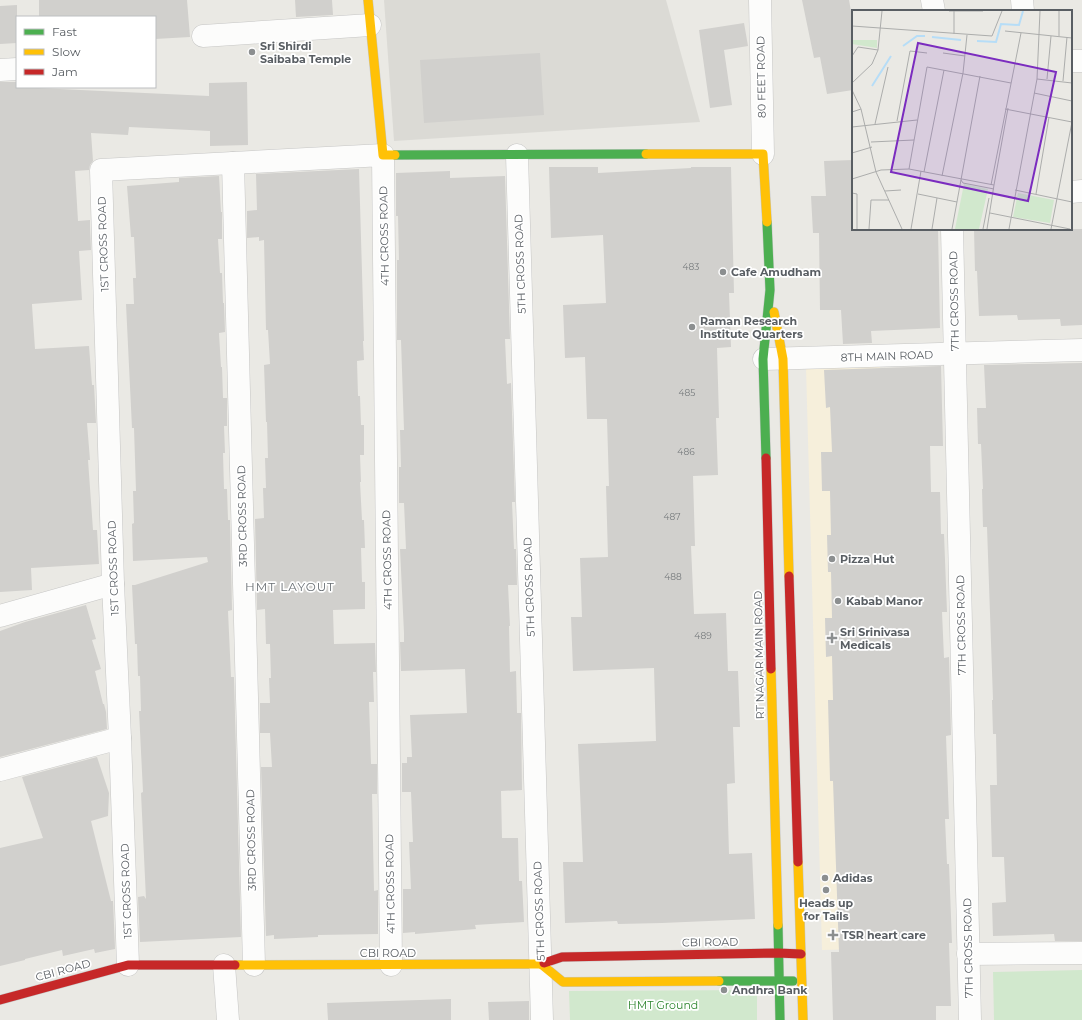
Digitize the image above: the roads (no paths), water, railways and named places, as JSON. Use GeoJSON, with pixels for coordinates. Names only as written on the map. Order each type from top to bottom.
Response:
{"type":"FeatureCollection","features":[{"type":"Feature","properties":{"kind":"street"},"geometry":{"type":"LineString","coordinates":[[368,0],[383,155]]}},
{"type":"Feature","properties":{"kind":"street","name":"80 FEET ROAD"},"geometry":{"type":"LineString","coordinates":[[760,0],[763,154]]}},
{"type":"Feature","properties":{"kind":"street"},"geometry":{"type":"LineString","coordinates":[[932,0],[934,10]]}},
{"type":"Feature","properties":{"kind":"street"},"geometry":{"type":"LineString","coordinates":[[1022,0],[1023,10]]}},
{"type":"Feature","properties":{"kind":"street"},"geometry":{"type":"LineString","coordinates":[[203,36],[370,25]]}},
{"type":"Feature","properties":{"kind":"street"},"geometry":{"type":"LineString","coordinates":[[0,70],[16,69]]}},
{"type":"Feature","properties":{"kind":"street"},"geometry":{"type":"LineString","coordinates":[[233,163],[383,155],[763,154]]}},
{"type":"Feature","properties":{"kind":"street","name":"RT NAGAR MAIN ROAD"},"geometry":{"type":"LineString","coordinates":[[763,154],[801,954],[801,981]]}},
{"type":"Feature","properties":{"kind":"street","name":"4TH CROSS ROAD"},"geometry":{"type":"LineString","coordinates":[[383,155],[391,965]]}},
{"type":"Feature","properties":{"kind":"street","name":"5TH CROSS ROAD"},"geometry":{"type":"LineString","coordinates":[[517,155],[542,1020]]}},
{"type":"Feature","properties":{"kind":"street","name":"1ST CROSS ROAD"},"geometry":{"type":"LineString","coordinates":[[128,965],[113,584],[101,170],[233,163]]}},
{"type":"Feature","properties":{"kind":"street","name":"3RD CROSS ROAD"},"geometry":{"type":"LineString","coordinates":[[233,163],[254,965]]}},
{"type":"Feature","properties":{"kind":"street"},"geometry":{"type":"LineString","coordinates":[[1072,192],[1082,191]]}},
{"type":"Feature","properties":{"kind":"street","name":"7TH CROSS ROAD"},"geometry":{"type":"LineString","coordinates":[[952,230],[970,1020]]}},
{"type":"Feature","properties":{"kind":"street","name":"RT NAGAR MAIN ROAD"},"geometry":{"type":"LineString","coordinates":[[770,290],[773,359],[778,980],[780,1020]]}},
{"type":"Feature","properties":{"kind":"street","name":"8TH MAIN ROAD"},"geometry":{"type":"LineString","coordinates":[[773,359],[1082,350]]}},
{"type":"Feature","properties":{"kind":"street"},"geometry":{"type":"LineString","coordinates":[[0,616],[113,584]]}},
{"type":"Feature","properties":{"kind":"street"},"geometry":{"type":"LineString","coordinates":[[0,770],[120,738]]}},
{"type":"Feature","properties":{"kind":"street"},"geometry":{"type":"LineString","coordinates":[[968,954],[1082,952]]}},
{"type":"Feature","properties":{"kind":"street","name":"CBI ROAD"},"geometry":{"type":"LineString","coordinates":[[0,1000],[128,965],[541,964],[562,956],[801,954]]}},
{"type":"Feature","properties":{"kind":"street"},"geometry":{"type":"LineString","coordinates":[[541,964],[563,982],[801,981],[803,1020]]}},
{"type":"Feature","properties":{"kind":"street"},"geometry":{"type":"LineString","coordinates":[[224,965],[228,1020]]}},
{"type":"Feature","properties":{"kind":"place","name":"Sri Shirdi Saibaba Temple"},"geometry":{"type":"Point","coordinates":[252,52]}},
{"type":"Feature","properties":{"kind":"place","name":"Cafe Amudham"},"geometry":{"type":"Point","coordinates":[723,272]}},
{"type":"Feature","properties":{"kind":"place","name":"Raman Research Institute Quarters"},"geometry":{"type":"Point","coordinates":[692,327]}},
{"type":"Feature","properties":{"kind":"place","name":"Pizza Hut"},"geometry":{"type":"Point","coordinates":[832,559]}},
{"type":"Feature","properties":{"kind":"place","name":"Kabab Manor"},"geometry":{"type":"Point","coordinates":[838,601]}},
{"type":"Feature","properties":{"kind":"place","name":"Sri Srinivasa Medicals"},"geometry":{"type":"Point","coordinates":[832,638]}},
{"type":"Feature","properties":{"kind":"place","name":"Adidas"},"geometry":{"type":"Point","coordinates":[825,878]}},
{"type":"Feature","properties":{"kind":"place","name":"Heads up for Tails"},"geometry":{"type":"Point","coordinates":[826,890]}},
{"type":"Feature","properties":{"kind":"place","name":"TSR heart care"},"geometry":{"type":"Point","coordinates":[833,935]}},
{"type":"Feature","properties":{"kind":"place","name":"Andhra Bank"},"geometry":{"type":"Point","coordinates":[724,990]}},
{"type":"Feature","properties":{"kind":"district","name":"HMT LAYOUT"},"geometry":{"type":"Point","coordinates":[290,587]}},
{"type":"Feature","properties":{"kind":"park label","name":"HMT Ground"},"geometry":{"type":"Point","coordinates":[663,1005]}}]}
